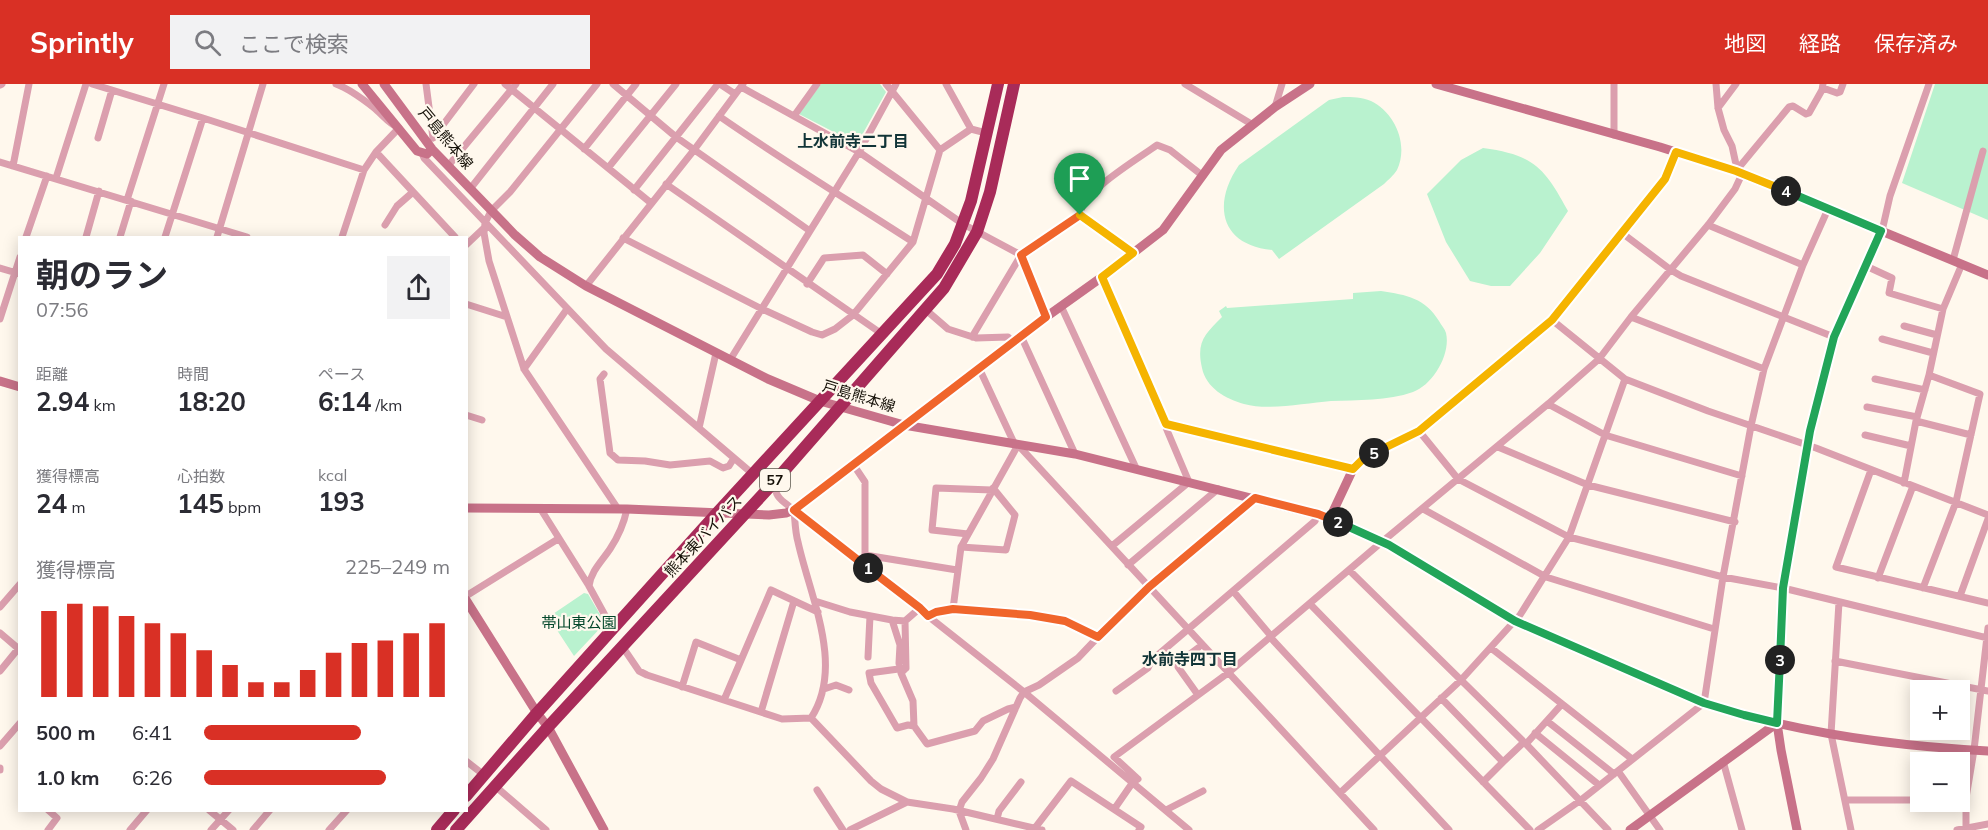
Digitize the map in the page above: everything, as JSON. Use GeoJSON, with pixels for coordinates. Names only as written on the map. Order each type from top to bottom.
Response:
{"type":"FeatureCollection","features":[{"type":"Feature","properties":{"kind":"highway","name":"熊本東バイパス"},"geometry":{"type":"LineString","coordinates":[[468,794],[537,713],[717,513],[937,274],[955,244],[963,224],[980,165],[998,84]]}},
{"type":"Feature","properties":{"kind":"highway","name":"熊本東バイパス"},"geometry":{"type":"LineString","coordinates":[[456,830],[742,514],[777,479],[944,288],[977,232],[990,192],[1014,84]]}},
{"type":"Feature","properties":{"kind":"highway"},"geometry":{"type":"LineString","coordinates":[[437,830],[452,812]]}},
{"type":"Feature","properties":{"kind":"street"},"geometry":{"type":"LineString","coordinates":[[13,166],[29,84]]}},
{"type":"Feature","properties":{"kind":"street"},"geometry":{"type":"LineString","coordinates":[[56,178],[86,84]]}},
{"type":"Feature","properties":{"kind":"street"},"geometry":{"type":"LineString","coordinates":[[92,84],[115,88],[157,104],[364,170]]}},
{"type":"Feature","properties":{"kind":"street"},"geometry":{"type":"LineString","coordinates":[[120,236],[164,84]]}},
{"type":"Feature","properties":{"kind":"street"},"geometry":{"type":"LineString","coordinates":[[217,236],[263,84]]}},
{"type":"Feature","properties":{"kind":"street"},"geometry":{"type":"LineString","coordinates":[[336,84],[350,90],[355,96],[375,108],[389,124],[399,128]]}},
{"type":"Feature","properties":{"kind":"street"},"geometry":{"type":"LineString","coordinates":[[362,84],[417,151],[427,154],[432,149],[433,138],[429,86]]}},
{"type":"Feature","properties":{"kind":"street","name":"戸島熊本線"},"geometry":{"type":"LineString","coordinates":[[384,84],[432,149],[491,211],[540,257],[586,286],[730,360],[820,401],[904,425],[1163,230],[1221,150],[1275,107],[1310,84]]}},
{"type":"Feature","properties":{"kind":"street"},"geometry":{"type":"LineString","coordinates":[[433,138],[474,84]]}},
{"type":"Feature","properties":{"kind":"street"},"geometry":{"type":"LineString","coordinates":[[470,189],[553,84]]}},
{"type":"Feature","properties":{"kind":"street"},"geometry":{"type":"LineString","coordinates":[[468,243],[485,225],[491,211],[510,192],[597,84]]}},
{"type":"Feature","properties":{"kind":"street"},"geometry":{"type":"LineString","coordinates":[[613,84],[676,137],[810,231]]}},
{"type":"Feature","properties":{"kind":"street"},"geometry":{"type":"LineString","coordinates":[[584,149],[636,84]]}},
{"type":"Feature","properties":{"kind":"street"},"geometry":{"type":"LineString","coordinates":[[608,168],[676,84]]}},
{"type":"Feature","properties":{"kind":"street"},"geometry":{"type":"LineString","coordinates":[[634,190],[719,84],[735,94]]}},
{"type":"Feature","properties":{"kind":"street"},"geometry":{"type":"LineString","coordinates":[[794,116],[817,84]]}},
{"type":"Feature","properties":{"kind":"street"},"geometry":{"type":"LineString","coordinates":[[886,84],[894,88],[940,150]]}},
{"type":"Feature","properties":{"kind":"street"},"geometry":{"type":"LineString","coordinates":[[946,84],[971,129],[986,133]]}},
{"type":"Feature","properties":{"kind":"street"},"geometry":{"type":"LineString","coordinates":[[1185,84],[1253,124]]}},
{"type":"Feature","properties":{"kind":"street"},"geometry":{"type":"LineString","coordinates":[[1275,107],[1282,84]]}},
{"type":"Feature","properties":{"kind":"street"},"geometry":{"type":"LineString","coordinates":[[1436,84],[1738,171],[1988,275]]}},
{"type":"Feature","properties":{"kind":"street"},"geometry":{"type":"LineString","coordinates":[[1614,84],[1614,135]]}},
{"type":"Feature","properties":{"kind":"street"},"geometry":{"type":"LineString","coordinates":[[1115,808],[1133,782],[1138,779],[1114,758],[1228,673],[1498,447],[1599,359],[1735,189],[1738,171],[1718,108],[1716,84]]}},
{"type":"Feature","properties":{"kind":"street"},"geometry":{"type":"LineString","coordinates":[[1718,108],[1736,84]]}},
{"type":"Feature","properties":{"kind":"street"},"geometry":{"type":"LineString","coordinates":[[1738,171],[1789,107],[1793,106],[1806,114],[1809,113],[1823,86],[1837,93],[1840,92],[1843,84]]}},
{"type":"Feature","properties":{"kind":"street"},"geometry":{"type":"LineString","coordinates":[[1797,830],[1777,723],[1783,588],[1807,444],[1834,337],[1881,231],[1890,196],[1929,84]]}},
{"type":"Feature","properties":{"kind":"street"},"geometry":{"type":"LineString","coordinates":[[586,286],[694,150],[742,85],[860,152],[963,224],[1021,255],[1046,317]]}},
{"type":"Feature","properties":{"kind":"street"},"geometry":{"type":"LineString","coordinates":[[448,166],[511,86],[651,203]]}},
{"type":"Feature","properties":{"kind":"street"},"geometry":{"type":"LineString","coordinates":[[98,138],[115,88]]}},
{"type":"Feature","properties":{"kind":"street"},"geometry":{"type":"LineString","coordinates":[[730,360],[860,152],[894,88]]}},
{"type":"Feature","properties":{"kind":"street"},"geometry":{"type":"LineString","coordinates":[[719,116],[773,154],[913,242]]}},
{"type":"Feature","properties":{"kind":"street"},"geometry":{"type":"LineString","coordinates":[[165,236],[203,118]]}},
{"type":"Feature","properties":{"kind":"street"},"geometry":{"type":"LineString","coordinates":[[342,236],[364,170],[376,152],[399,128]]}},
{"type":"Feature","properties":{"kind":"street"},"geometry":{"type":"LineString","coordinates":[[623,238],[762,309],[822,335],[836,329],[853,315],[913,242],[940,150],[971,129]]}},
{"type":"Feature","properties":{"kind":"street"},"geometry":{"type":"LineString","coordinates":[[1080,215],[1080,208],[1092,191],[1157,145],[1170,150],[1203,176]]}},
{"type":"Feature","properties":{"kind":"street"},"geometry":{"type":"LineString","coordinates":[[1904,483],[1916,419],[1929,375],[1943,309],[1958,262],[1983,151]]}},
{"type":"Feature","properties":{"kind":"street"},"geometry":{"type":"LineString","coordinates":[[376,152],[453,236]]}},
{"type":"Feature","properties":{"kind":"street"},"geometry":{"type":"LineString","coordinates":[[1330,518],[1353,469],[1365,457],[1419,431],[1552,320],[1665,179],[1676,152]]}},
{"type":"Feature","properties":{"kind":"street"},"geometry":{"type":"LineString","coordinates":[[422,153],[485,225],[606,349],[754,474]]}},
{"type":"Feature","properties":{"kind":"street"},"geometry":{"type":"LineString","coordinates":[[0,162],[244,236]]}},
{"type":"Feature","properties":{"kind":"street"},"geometry":{"type":"LineString","coordinates":[[26,236],[47,176]]}},
{"type":"Feature","properties":{"kind":"street"},"geometry":{"type":"LineString","coordinates":[[666,184],[882,334]]}},
{"type":"Feature","properties":{"kind":"street"},"geometry":{"type":"LineString","coordinates":[[86,236],[99,191]]}},
{"type":"Feature","properties":{"kind":"street"},"geometry":{"type":"LineString","coordinates":[[385,225],[398,206],[413,192]]}},
{"type":"Feature","properties":{"kind":"street"},"geometry":{"type":"LineString","coordinates":[[1538,830],[1581,800],[1704,703],[1714,629],[1751,426],[1764,369],[1803,265],[1828,209]]}},
{"type":"Feature","properties":{"kind":"street"},"geometry":{"type":"LineString","coordinates":[[1080,215],[1133,253]]}},
{"type":"Feature","properties":{"kind":"street"},"geometry":{"type":"LineString","coordinates":[[972,337],[1021,255],[1080,215]]}},
{"type":"Feature","properties":{"kind":"street"},"geometry":{"type":"LineString","coordinates":[[485,225],[485,243],[489,261],[524,369],[575,447],[622,509],[623,525],[594,571],[589,586]]}},
{"type":"Feature","properties":{"kind":"street"},"geometry":{"type":"LineString","coordinates":[[1708,225],[1803,265]]}},
{"type":"Feature","properties":{"kind":"street"},"geometry":{"type":"LineString","coordinates":[[1622,233],[1671,270],[1834,337]]}},
{"type":"Feature","properties":{"kind":"street"},"geometry":{"type":"LineString","coordinates":[[807,284],[824,258],[863,255],[887,274]]}},
{"type":"Feature","properties":{"kind":"street"},"geometry":{"type":"LineString","coordinates":[[1866,266],[1892,278],[1889,293],[1943,309]]}},
{"type":"Feature","properties":{"kind":"street"},"geometry":{"type":"LineString","coordinates":[[0,268],[17,273],[0,319]]}},
{"type":"Feature","properties":{"kind":"street"},"geometry":{"type":"LineString","coordinates":[[1102,277],[1189,482]]}},
{"type":"Feature","properties":{"kind":"street"},"geometry":{"type":"LineString","coordinates":[[468,305],[507,317]]}},
{"type":"Feature","properties":{"kind":"street"},"geometry":{"type":"LineString","coordinates":[[1061,306],[1136,468]]}},
{"type":"Feature","properties":{"kind":"street"},"geometry":{"type":"LineString","coordinates":[[524,369],[567,309]]}},
{"type":"Feature","properties":{"kind":"street"},"geometry":{"type":"LineString","coordinates":[[926,310],[948,329],[972,337],[1017,339],[1075,454]]}},
{"type":"Feature","properties":{"kind":"street"},"geometry":{"type":"LineString","coordinates":[[1631,317],[1764,369]]}},
{"type":"Feature","properties":{"kind":"street"},"geometry":{"type":"LineString","coordinates":[[1552,320],[1625,380],[1807,444],[1956,502],[1988,517],[1960,596]]}},
{"type":"Feature","properties":{"kind":"street"},"geometry":{"type":"LineString","coordinates":[[1904,326],[1937,335]]}},
{"type":"Feature","properties":{"kind":"street"},"geometry":{"type":"LineString","coordinates":[[1882,339],[1933,353]]}},
{"type":"Feature","properties":{"kind":"street"},"geometry":{"type":"LineString","coordinates":[[699,428],[716,353]]}},
{"type":"Feature","properties":{"kind":"street"},"geometry":{"type":"LineString","coordinates":[[979,368],[1017,445],[1374,830]]}},
{"type":"Feature","properties":{"kind":"street"},"geometry":{"type":"LineString","coordinates":[[604,374],[600,379],[610,453],[618,460],[645,460],[670,465],[710,461],[723,468],[729,466],[735,458]]}},
{"type":"Feature","properties":{"kind":"street"},"geometry":{"type":"LineString","coordinates":[[1923,588],[1956,502],[1980,394],[1929,375]]}},
{"type":"Feature","properties":{"kind":"street"},"geometry":{"type":"LineString","coordinates":[[1340,792],[1461,680],[1515,621],[1546,577],[1569,537],[1625,380]]}},
{"type":"Feature","properties":{"kind":"street"},"geometry":{"type":"LineString","coordinates":[[1875,380],[1925,390]]}},
{"type":"Feature","properties":{"kind":"street"},"geometry":{"type":"LineString","coordinates":[[0,381],[18,386]]}},
{"type":"Feature","properties":{"kind":"street"},"geometry":{"type":"LineString","coordinates":[[1548,404],[1605,435],[1742,476]]}},
{"type":"Feature","properties":{"kind":"street"},"geometry":{"type":"LineString","coordinates":[[1867,407],[1971,435]]}},
{"type":"Feature","properties":{"kind":"street"},"geometry":{"type":"LineString","coordinates":[[468,416],[482,420]]}},
{"type":"Feature","properties":{"kind":"street"},"geometry":{"type":"LineString","coordinates":[[1166,424],[1353,469]]}},
{"type":"Feature","properties":{"kind":"street"},"geometry":{"type":"LineString","coordinates":[[468,508],[622,509],[769,515],[786,513],[794,510],[904,425],[1075,454],[1330,518],[1383,542],[1515,621],[1704,703],[1744,715],[1831,734],[1988,751]]}},
{"type":"Feature","properties":{"kind":"street"},"geometry":{"type":"LineString","coordinates":[[1419,431],[1458,479],[1569,537],[1724,577],[1783,588],[1987,638]]}},
{"type":"Feature","properties":{"kind":"street"},"geometry":{"type":"LineString","coordinates":[[1866,435],[1911,446]]}},
{"type":"Feature","properties":{"kind":"street"},"geometry":{"type":"LineString","coordinates":[[953,609],[961,547],[1017,445]]}},
{"type":"Feature","properties":{"kind":"street"},"geometry":{"type":"LineString","coordinates":[[1498,447],[1588,485],[1735,522]]}},
{"type":"Feature","properties":{"kind":"street"},"geometry":{"type":"LineString","coordinates":[[854,464],[865,482],[863,558]]}},
{"type":"Feature","properties":{"kind":"street"},"geometry":{"type":"LineString","coordinates":[[1872,470],[1836,567],[1988,603]]}},
{"type":"Feature","properties":{"kind":"street"},"geometry":{"type":"LineString","coordinates":[[777,479],[775,489],[778,497],[863,558],[928,616],[1024,692],[1189,830]]}},
{"type":"Feature","properties":{"kind":"street"},"geometry":{"type":"LineString","coordinates":[[1112,546],[1189,482]]}},
{"type":"Feature","properties":{"kind":"street"},"geometry":{"type":"LineString","coordinates":[[1878,578],[1912,486]]}},
{"type":"Feature","properties":{"kind":"street"},"geometry":{"type":"LineString","coordinates":[[961,547],[1006,550],[1015,515],[992,489],[936,488],[932,530],[968,534]]}},
{"type":"Feature","properties":{"kind":"street"},"geometry":{"type":"LineString","coordinates":[[1128,565],[1218,489]]}},
{"type":"Feature","properties":{"kind":"street"},"geometry":{"type":"LineString","coordinates":[[966,830],[959,811],[962,802],[993,759],[1024,692],[1039,685],[1078,658],[1149,587],[1255,498]]}},
{"type":"Feature","properties":{"kind":"street"},"geometry":{"type":"LineString","coordinates":[[540,508],[589,586],[613,630]]}},
{"type":"Feature","properties":{"kind":"street"},"geometry":{"type":"LineString","coordinates":[[1423,509],[1546,577],[1714,629]]}},
{"type":"Feature","properties":{"kind":"street"},"geometry":{"type":"LineString","coordinates":[[794,510],[797,541],[818,612],[825,658],[824,689],[811,718]]}},
{"type":"Feature","properties":{"kind":"street"},"geometry":{"type":"LineString","coordinates":[[1116,691],[1148,668],[1152,660],[1315,521],[1318,514]]}},
{"type":"Feature","properties":{"kind":"street"},"geometry":{"type":"LineString","coordinates":[[468,597],[558,539]]}},
{"type":"Feature","properties":{"kind":"street"},"geometry":{"type":"LineString","coordinates":[[863,558],[957,570]]}},
{"type":"Feature","properties":{"kind":"street"},"geometry":{"type":"LineString","coordinates":[[1349,570],[1525,743],[1608,830]]}},
{"type":"Feature","properties":{"kind":"street"},"geometry":{"type":"LineString","coordinates":[[0,607],[18,586]]}},
{"type":"Feature","properties":{"kind":"street"},"geometry":{"type":"LineString","coordinates":[[724,700],[771,590],[818,612]]}},
{"type":"Feature","properties":{"kind":"street"},"geometry":{"type":"LineString","coordinates":[[1233,591],[1270,636],[1449,830]]}},
{"type":"Feature","properties":{"kind":"street"},"geometry":{"type":"LineString","coordinates":[[468,601],[548,727],[604,830]]}},
{"type":"Feature","properties":{"kind":"street"},"geometry":{"type":"LineString","coordinates":[[761,712],[794,601]]}},
{"type":"Feature","properties":{"kind":"street"},"geometry":{"type":"LineString","coordinates":[[815,601],[850,612],[905,621]]}},
{"type":"Feature","properties":{"kind":"street"},"geometry":{"type":"LineString","coordinates":[[1839,602],[1831,734],[1851,830]]}},
{"type":"Feature","properties":{"kind":"street"},"geometry":{"type":"LineString","coordinates":[[1310,603],[1530,830]]}},
{"type":"Feature","properties":{"kind":"street"},"geometry":{"type":"LineString","coordinates":[[920,608],[905,621],[901,673],[913,701],[914,726],[927,744],[975,731],[982,721],[1008,709],[1016,708]]}},
{"type":"Feature","properties":{"kind":"street"},"geometry":{"type":"LineString","coordinates":[[928,616],[953,609],[1054,618],[1081,627],[1098,637]]}},
{"type":"Feature","properties":{"kind":"street"},"geometry":{"type":"LineString","coordinates":[[868,657],[870,616]]}},
{"type":"Feature","properties":{"kind":"street"},"geometry":{"type":"LineString","coordinates":[[892,620],[900,645],[902,665]]}},
{"type":"Feature","properties":{"kind":"street"},"geometry":{"type":"LineString","coordinates":[[1970,766],[1984,691],[1988,628]]}},
{"type":"Feature","properties":{"kind":"street"},"geometry":{"type":"LineString","coordinates":[[0,633],[18,649]]}},
{"type":"Feature","properties":{"kind":"street"},"geometry":{"type":"LineString","coordinates":[[682,687],[696,642],[741,660]]}},
{"type":"Feature","properties":{"kind":"street"},"geometry":{"type":"LineString","coordinates":[[622,646],[639,671],[782,719],[811,718],[871,781],[881,789],[908,802],[1039,829],[1071,781],[1115,808],[1141,827],[1139,830]]}},
{"type":"Feature","properties":{"kind":"street"},"geometry":{"type":"LineString","coordinates":[[1198,648],[1178,663],[1178,668],[1198,695]]}},
{"type":"Feature","properties":{"kind":"street"},"geometry":{"type":"LineString","coordinates":[[1491,648],[1632,759]]}},
{"type":"Feature","properties":{"kind":"street"},"geometry":{"type":"LineString","coordinates":[[0,671],[18,651]]}},
{"type":"Feature","properties":{"kind":"street"},"geometry":{"type":"LineString","coordinates":[[1835,661],[1984,691]]}},
{"type":"Feature","properties":{"kind":"street"},"geometry":{"type":"LineString","coordinates":[[902,665],[869,673],[871,683],[897,728],[914,726]]}},
{"type":"Feature","properties":{"kind":"street"},"geometry":{"type":"LineString","coordinates":[[824,689],[837,685],[849,690]]}},
{"type":"Feature","properties":{"kind":"street"},"geometry":{"type":"LineString","coordinates":[[1441,698],[1503,762]]}},
{"type":"Feature","properties":{"kind":"street"},"geometry":{"type":"LineString","coordinates":[[1483,782],[1536,733],[1562,704]]}},
{"type":"Feature","properties":{"kind":"street"},"geometry":{"type":"LineString","coordinates":[[1547,721],[1616,772],[1651,815],[1660,830]]}},
{"type":"Feature","properties":{"kind":"street"},"geometry":{"type":"LineString","coordinates":[[1637,828],[1723,761],[1777,723]]}},
{"type":"Feature","properties":{"kind":"street"},"geometry":{"type":"LineString","coordinates":[[0,746],[18,725]]}},
{"type":"Feature","properties":{"kind":"street"},"geometry":{"type":"LineString","coordinates":[[1536,733],[1599,785]]}},
{"type":"Feature","properties":{"kind":"street"},"geometry":{"type":"LineString","coordinates":[[1723,761],[1742,828],[1734,830]]}},
{"type":"Feature","properties":{"kind":"street"},"geometry":{"type":"LineString","coordinates":[[468,763],[484,775]]}},
{"type":"Feature","properties":{"kind":"street"},"geometry":{"type":"LineString","coordinates":[[997,819],[999,811],[1021,782]]}},
{"type":"Feature","properties":{"kind":"street"},"geometry":{"type":"LineString","coordinates":[[495,786],[546,830]]}},
{"type":"Feature","properties":{"kind":"street"},"geometry":{"type":"LineString","coordinates":[[817,790],[843,830]]}},
{"type":"Feature","properties":{"kind":"street"},"geometry":{"type":"LineString","coordinates":[[1166,810],[1203,791]]}},
{"type":"Feature","properties":{"kind":"street"},"geometry":{"type":"LineString","coordinates":[[1845,800],[1910,800]]}},
{"type":"Feature","properties":{"kind":"street"},"geometry":{"type":"LineString","coordinates":[[850,830],[908,802]]}},
{"type":"Feature","properties":{"kind":"street"},"geometry":{"type":"LineString","coordinates":[[48,830],[57,818],[50,812]]}},
{"type":"Feature","properties":{"kind":"street"},"geometry":{"type":"LineString","coordinates":[[130,830],[145,812]]}},
{"type":"Feature","properties":{"kind":"street"},"geometry":{"type":"LineString","coordinates":[[211,812],[233,830]]}},
{"type":"Feature","properties":{"kind":"street"},"geometry":{"type":"LineString","coordinates":[[211,830],[227,812]]}},
{"type":"Feature","properties":{"kind":"street"},"geometry":{"type":"LineString","coordinates":[[253,830],[268,812]]}},
{"type":"Feature","properties":{"kind":"street"},"geometry":{"type":"LineString","coordinates":[[329,830],[344,812]]}},
{"type":"Feature","properties":{"kind":"street"},"geometry":{"type":"LineString","coordinates":[[1964,812],[1967,829]]}},
{"type":"Feature","properties":{"kind":"street"},"geometry":{"type":"LineString","coordinates":[[1957,830],[1988,824]]}},
{"type":"Feature","properties":{"kind":"green space"},"geometry":{"type":"Polygon","coordinates":[[[821,84],[880,84],[886,92],[857,144],[799,114],[821,84]]]}},
{"type":"Feature","properties":{"kind":"green space"},"geometry":{"type":"Polygon","coordinates":[[[1935,84],[1988,84],[1988,220],[1902,183],[1935,84]]]}},
{"type":"Feature","properties":{"kind":"green space"},"geometry":{"type":"Polygon","coordinates":[[[1343,97],[1371,101],[1380,106],[1393,121],[1398,130],[1401,150],[1396,172],[1384,184],[1279,259],[1272,250],[1255,247],[1241,240],[1226,220],[1224,208],[1225,194],[1239,165],[1329,100],[1343,97]]]}},
{"type":"Feature","properties":{"kind":"green space"},"geometry":{"type":"Polygon","coordinates":[[[1483,148],[1526,159],[1536,166],[1552,184],[1568,211],[1540,253],[1510,286],[1491,286],[1470,281],[1446,242],[1427,194],[1461,160],[1483,148]]]}},
{"type":"Feature","properties":{"kind":"green space"},"geometry":{"type":"Polygon","coordinates":[[[1381,291],[1407,296],[1421,302],[1434,313],[1446,333],[1446,350],[1439,368],[1427,383],[1413,392],[1372,400],[1264,407],[1244,404],[1224,396],[1212,387],[1204,375],[1200,359],[1201,345],[1203,339],[1222,317],[1219,311],[1226,306],[1227,308],[1353,299],[1353,293],[1381,291]]]}},
{"type":"Feature","properties":{"kind":"green space","name":"帯山東公園"},"geometry":{"type":"Polygon","coordinates":[[[584,593],[588,594],[605,623],[574,656],[550,616],[584,593]]]}},
{"type":"Feature","properties":{"kind":"district","name":"上水前寺二丁目"},"geometry":{"type":"Point","coordinates":[853,141]}},
{"type":"Feature","properties":{"kind":"district","name":"水前寺四丁目"},"geometry":{"type":"Point","coordinates":[1190,659]}},
{"type":"Feature","properties":{"kind":"route"},"geometry":{"type":"LineString","coordinates":[[1676,152],[1736,171],[1881,231],[1834,337],[1807,444],[1783,588],[1777,723],[1704,703],[1515,621],[1389,545],[1340,522],[1255,498],[1149,587],[1098,637],[1065,621],[1030,615],[953,609],[928,616],[794,510],[1046,317],[1021,255],[1080,215],[1133,253],[1102,277],[1166,424],[1353,469],[1365,457],[1419,431],[1552,320],[1665,179],[1676,152]]}}]}
